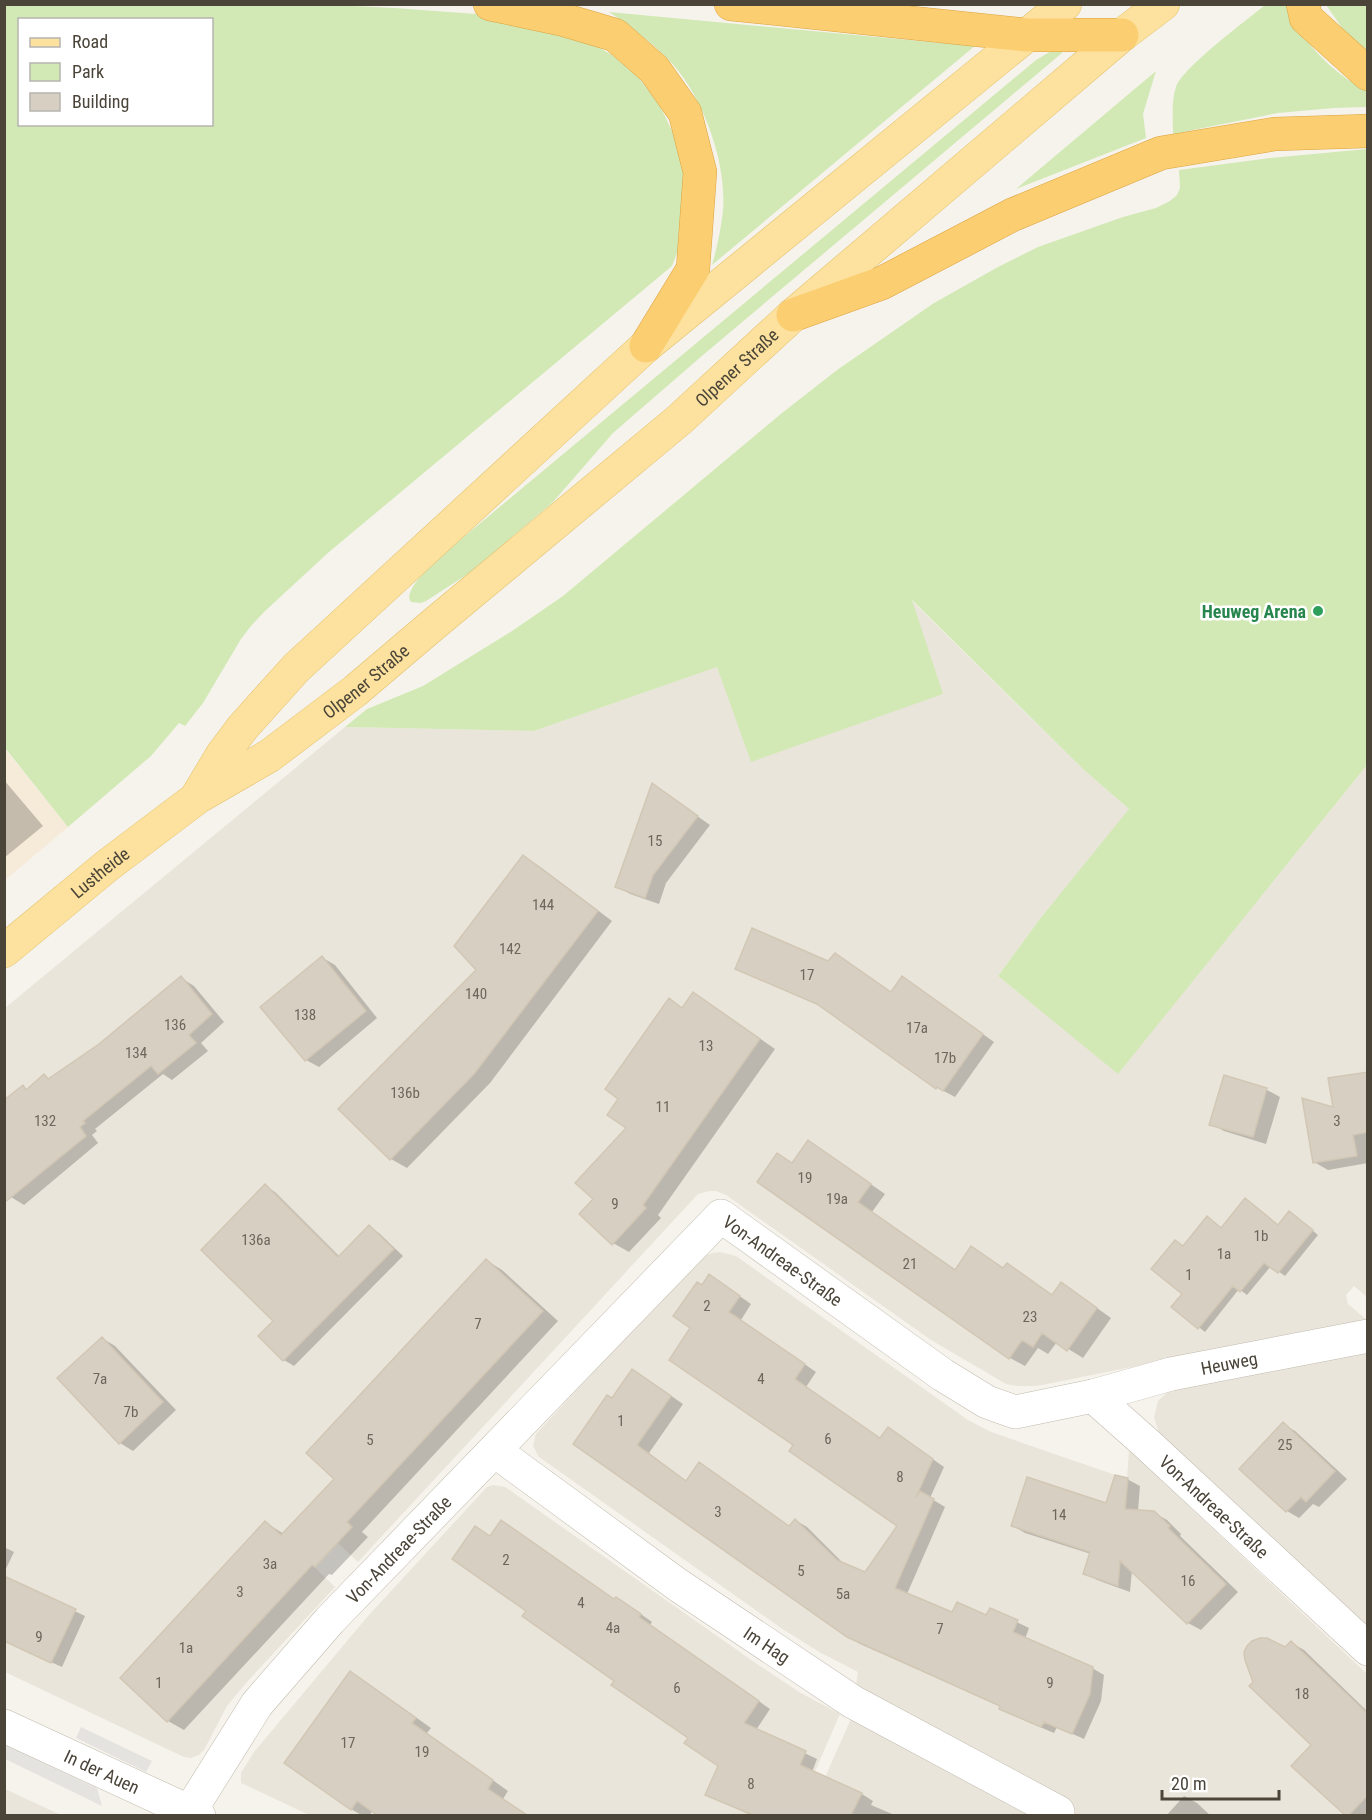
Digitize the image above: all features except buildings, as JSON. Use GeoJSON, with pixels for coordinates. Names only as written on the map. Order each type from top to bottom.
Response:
{"type":"FeatureCollection","features":[{"type":"Feature","properties":{"kind":"highway"},"geometry":{"type":"LineString","coordinates":[[490,4],[561,19],[615,35],[654,69],[685,113],[700,172],[693,268],[646,346]]}},
{"type":"Feature","properties":{"kind":"highway"},"geometry":{"type":"LineString","coordinates":[[731,4],[1027,35],[1122,36]]}},
{"type":"Feature","properties":{"kind":"highway"},"geometry":{"type":"LineString","coordinates":[[1303,4],[1306,18],[1368,74]]}},
{"type":"Feature","properties":{"kind":"highway"},"geometry":{"type":"LineString","coordinates":[[793,315],[882,284],[1012,215],[1161,153],[1275,134],[1368,131]]}},
{"type":"Feature","properties":{"kind":"main road"},"geometry":{"type":"LineString","coordinates":[[646,346],[1065,4]]}},
{"type":"Feature","properties":{"kind":"main road","name":"Olpener Straße"},"geometry":{"type":"LineString","coordinates":[[308,728],[356,691],[679,420],[793,315],[1122,36],[1163,4]]}},
{"type":"Feature","properties":{"kind":"main road","name":"Lustheide"},"geometry":{"type":"LineString","coordinates":[[198,797],[222,755],[243,727],[296,668],[646,346]]}},
{"type":"Feature","properties":{"kind":"main road","name":"Lustheide"},"geometry":{"type":"LineString","coordinates":[[4,951],[108,865],[198,797],[269,756],[308,728]]}},
{"type":"Feature","properties":{"kind":"street","name":"Von-Andreae-Straße"},"geometry":{"type":"LineString","coordinates":[[177,1810],[257,1704],[330,1620],[721,1216],[943,1375],[987,1402],[1015,1412],[1093,1396],[1368,1650]]}},
{"type":"Feature","properties":{"kind":"street","name":"Heuweg"},"geometry":{"type":"LineString","coordinates":[[1093,1396],[1171,1374],[1368,1336]]}},
{"type":"Feature","properties":{"kind":"street","name":"Im Hag"},"geometry":{"type":"LineString","coordinates":[[495,1451],[678,1585],[853,1701],[1058,1812]]}},
{"type":"Feature","properties":{"kind":"street","name":"In der Auen"},"geometry":{"type":"LineString","coordinates":[[4,1726],[177,1810]]}},
{"type":"Feature","properties":{"kind":"shaded area"},"geometry":{"type":"Polygon","coordinates":[[[910,599],[1084,770],[1130,810],[1039,920],[998,976],[1118,1073],[1367,765],[1367,1297],[1354,1286],[1346,1295],[1348,1304],[1367,1320],[1037,1386],[1006,1384],[931,1340],[726,1195],[709,1191],[698,1194],[358,1562],[325,1531],[303,1556],[335,1587],[227,1706],[204,1750],[199,1755],[191,1758],[184,1757],[5,1672],[5,1008],[345,727],[534,731],[910,599]]]}},
{"type":"Feature","properties":{"kind":"shaded area"},"geometry":{"type":"Polygon","coordinates":[[[4,748],[68,827],[5,880],[4,880],[4,748]]]}},
{"type":"Feature","properties":{"kind":"shaded area"},"geometry":{"type":"Polygon","coordinates":[[[720,1252],[736,1256],[968,1420],[991,1432],[1127,1479],[1129,1450],[1367,1674],[1367,1815],[808,1815],[851,1719],[858,1672],[784,1630],[539,1457],[533,1446],[536,1434],[699,1258],[720,1252]]]}},
{"type":"Feature","properties":{"kind":"shaded area"},"geometry":{"type":"Polygon","coordinates":[[[1367,1351],[1367,1629],[1159,1434],[1154,1417],[1158,1401],[1170,1390],[1367,1351]]]}},
{"type":"Feature","properties":{"kind":"shaded area"},"geometry":{"type":"Polygon","coordinates":[[[493,1485],[505,1487],[757,1664],[799,1692],[840,1714],[796,1815],[309,1815],[241,1783],[241,1773],[254,1752],[368,1616],[487,1487],[493,1485]]]}},
{"type":"Feature","properties":{"kind":"shaded area"},"geometry":{"type":"Polygon","coordinates":[[[81,1727],[152,1761],[146,1772],[76,1738],[81,1727]]]}},
{"type":"Feature","properties":{"kind":"shaded area"},"geometry":{"type":"Polygon","coordinates":[[[4,1745],[97,1788],[102,1806],[5,1759],[4,1745]]]}},
{"type":"Feature","properties":{"kind":"shaded area"},"geometry":{"type":"Polygon","coordinates":[[[5,1789],[61,1815],[5,1815],[5,1789]]]}},
{"type":"Feature","properties":{"kind":"green space"},"geometry":{"type":"Polygon","coordinates":[[[4,5],[333,5],[490,15],[581,37],[612,55],[639,78],[660,106],[675,137],[684,171],[681,243],[672,266],[329,552],[264,612],[241,639],[203,703],[185,726],[179,723],[151,756],[68,827],[5,748],[4,5]]]}},
{"type":"Feature","properties":{"kind":"green space"},"geometry":{"type":"Polygon","coordinates":[[[1265,5],[1286,5],[1300,31],[1319,55],[1341,75],[1367,91],[1367,107],[1278,113],[1173,134],[1173,99],[1181,79],[1202,57],[1265,5]]]}},
{"type":"Feature","properties":{"kind":"green space"},"geometry":{"type":"Polygon","coordinates":[[[1326,5],[1367,5],[1367,50],[1345,32],[1326,5]]]}},
{"type":"Feature","properties":{"kind":"green space"},"geometry":{"type":"Polygon","coordinates":[[[609,12],[976,45],[712,265],[723,211],[723,192],[721,171],[710,129],[680,73],[654,46],[609,12]]]}},
{"type":"Feature","properties":{"kind":"green space"},"geometry":{"type":"Polygon","coordinates":[[[1053,50],[1062,50],[1062,53],[613,433],[553,502],[471,572],[426,601],[411,602],[409,598],[413,586],[442,555],[1036,60],[1053,50]]]}},
{"type":"Feature","properties":{"kind":"green space"},"geometry":{"type":"Polygon","coordinates":[[[1156,71],[1143,114],[1146,138],[1016,189],[1156,71]]]}},
{"type":"Feature","properties":{"kind":"green space"},"geometry":{"type":"Polygon","coordinates":[[[1367,149],[1367,765],[1118,1074],[998,976],[1039,920],[1129,809],[1084,770],[912,600],[943,694],[751,762],[717,667],[534,731],[345,727],[367,709],[423,686],[512,631],[563,596],[782,413],[837,370],[934,303],[1038,247],[1123,217],[1156,208],[1170,201],[1177,195],[1180,188],[1179,170],[1270,158],[1367,149]]]}},
{"type":"Feature","properties":{"kind":"place","name":"Heuweg Arena"},"geometry":{"type":"Point","coordinates":[1318,611]}}]}
